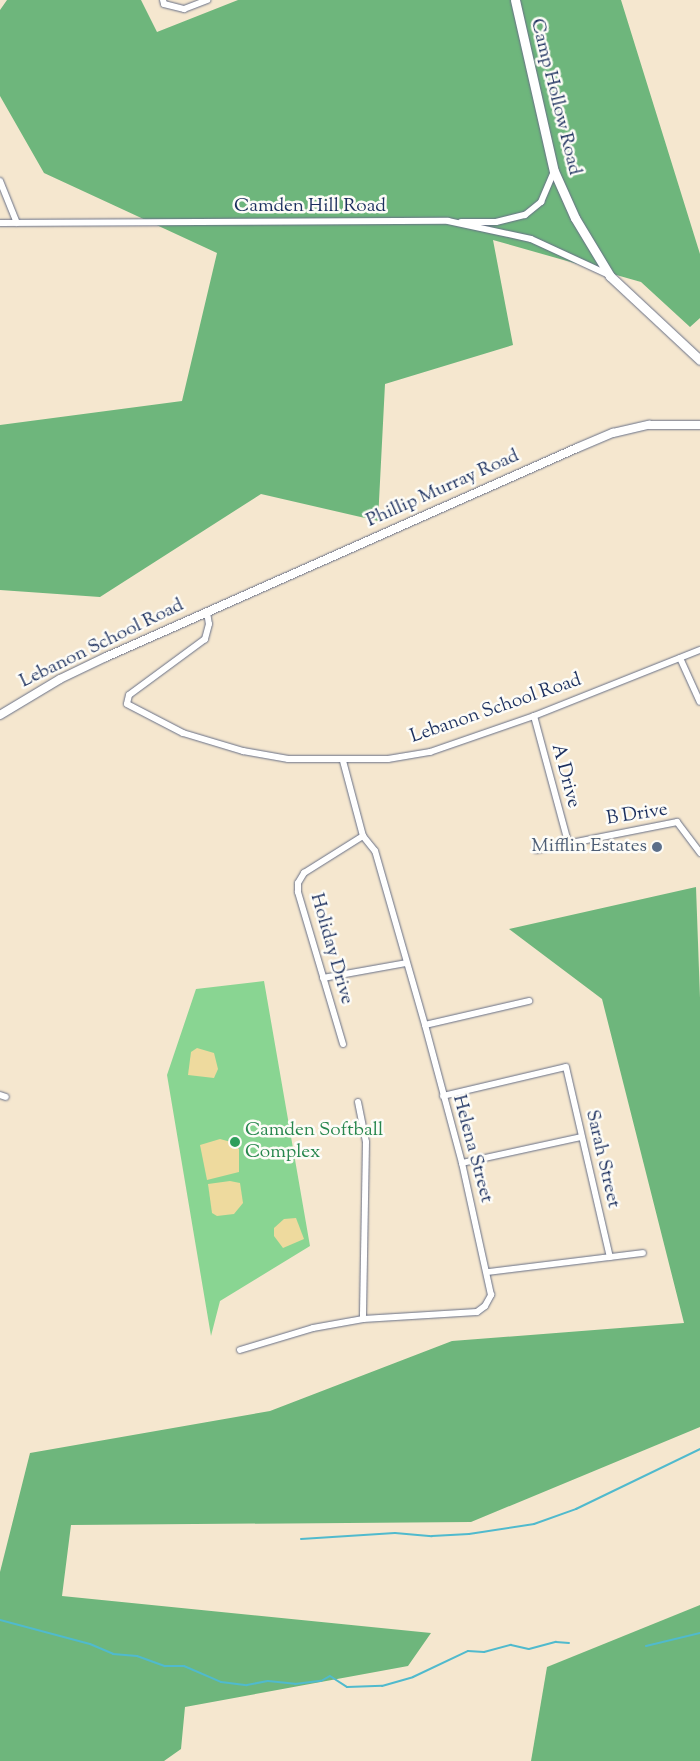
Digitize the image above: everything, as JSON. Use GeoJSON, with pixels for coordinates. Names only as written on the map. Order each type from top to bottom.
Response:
{"type":"FeatureCollection","features":[{"type":"Feature","properties":{"kind":"main road","name":"Camp Hollow Road"},"geometry":{"type":"LineString","coordinates":[[515,0],[554,171],[575,218],[610,276],[700,360]]}},
{"type":"Feature","properties":{"kind":"street"},"geometry":{"type":"LineString","coordinates":[[163,0],[164,4],[184,9],[207,0]]}},
{"type":"Feature","properties":{"kind":"street"},"geometry":{"type":"LineString","coordinates":[[448,221],[496,222],[525,215],[541,202],[554,171]]}},
{"type":"Feature","properties":{"kind":"street"},"geometry":{"type":"LineString","coordinates":[[0,181],[17,223]]}},
{"type":"Feature","properties":{"kind":"street","name":"Camden Hill Road"},"geometry":{"type":"LineString","coordinates":[[0,223],[448,221],[532,239],[610,276]]}},
{"type":"Feature","properties":{"kind":"street","name":"Phillip Murray Road"},"geometry":{"type":"LineString","coordinates":[[207,612],[613,432],[649,425],[700,425]]}},
{"type":"Feature","properties":{"kind":"street","name":"Lebanon School Road"},"geometry":{"type":"LineString","coordinates":[[0,715],[60,679],[207,612],[208,624],[204,639],[129,695],[127,704],[183,733],[243,751],[288,759],[343,761],[388,759],[430,752],[534,716],[700,650]]}},
{"type":"Feature","properties":{"kind":"street"},"geometry":{"type":"LineString","coordinates":[[680,658],[700,702]]}},
{"type":"Feature","properties":{"kind":"street","name":"A Drive"},"geometry":{"type":"LineString","coordinates":[[534,716],[568,842]]}},
{"type":"Feature","properties":{"kind":"street","name":"Helena Street"},"geometry":{"type":"LineString","coordinates":[[240,1350],[313,1328],[363,1319],[477,1312],[485,1306],[491,1295],[488,1272],[462,1163],[424,1025],[375,852],[363,836],[343,761]]}},
{"type":"Feature","properties":{"kind":"street","name":"B Drive"},"geometry":{"type":"LineString","coordinates":[[536,850],[568,842],[678,822],[700,853]]}},
{"type":"Feature","properties":{"kind":"street","name":"Holiday Drive"},"geometry":{"type":"LineString","coordinates":[[343,1044],[298,892],[298,883],[304,873],[363,836]]}},
{"type":"Feature","properties":{"kind":"street"},"geometry":{"type":"LineString","coordinates":[[323,978],[406,963]]}},
{"type":"Feature","properties":{"kind":"street"},"geometry":{"type":"LineString","coordinates":[[424,1025],[529,1001]]}},
{"type":"Feature","properties":{"kind":"street","name":"Sarah Street"},"geometry":{"type":"LineString","coordinates":[[443,1096],[566,1067],[610,1257]]}},
{"type":"Feature","properties":{"kind":"street"},"geometry":{"type":"LineString","coordinates":[[358,1102],[366,1142],[363,1319]]}},
{"type":"Feature","properties":{"kind":"street"},"geometry":{"type":"LineString","coordinates":[[462,1163],[581,1137]]}},
{"type":"Feature","properties":{"kind":"street"},"geometry":{"type":"LineString","coordinates":[[488,1272],[643,1253]]}},
{"type":"Feature","properties":{"kind":"green space"},"geometry":{"type":"Polygon","coordinates":[[[7,0],[141,0],[157,32],[238,0],[621,0],[700,254],[700,318],[690,327],[641,282],[493,240],[513,345],[385,384],[378,521],[261,494],[100,597],[0,590],[0,425],[182,401],[217,253],[44,173],[0,96],[0,10],[7,0]]]}},
{"type":"Feature","properties":{"kind":"green space"},"geometry":{"type":"Polygon","coordinates":[[[696,887],[700,998],[700,1427],[471,1522],[71,1525],[62,1596],[431,1633],[408,1666],[185,1707],[181,1749],[164,1761],[0,1761],[0,1572],[30,1453],[270,1411],[452,1341],[684,1323],[602,999],[509,929],[696,887]]]}},
{"type":"Feature","properties":{"kind":"green space","name":"Camden Softball Complex"},"geometry":{"type":"Polygon","coordinates":[[[264,981],[310,1246],[220,1301],[211,1336],[167,1075],[196,989],[264,981]]]}},
{"type":"Feature","properties":{"kind":"green space"},"geometry":{"type":"Polygon","coordinates":[[[700,1605],[700,1761],[531,1761],[547,1667],[700,1605]]]}},
{"type":"Feature","properties":{"kind":"sand"},"geometry":{"type":"Polygon","coordinates":[[[197,1048],[214,1053],[218,1069],[214,1078],[188,1075],[191,1052],[197,1048]]]}},
{"type":"Feature","properties":{"kind":"sand"},"geometry":{"type":"Polygon","coordinates":[[[220,1139],[231,1142],[239,1149],[239,1172],[207,1180],[200,1145],[220,1139]]]}},
{"type":"Feature","properties":{"kind":"sand"},"geometry":{"type":"Polygon","coordinates":[[[230,1181],[240,1183],[243,1203],[234,1214],[217,1216],[212,1213],[208,1184],[230,1181]]]}},
{"type":"Feature","properties":{"kind":"sand"},"geometry":{"type":"Polygon","coordinates":[[[296,1218],[304,1239],[283,1248],[274,1236],[274,1228],[284,1219],[296,1218]]]}},
{"type":"Feature","properties":{"kind":"waterway"},"geometry":{"type":"LineString","coordinates":[[301,1539],[395,1533],[432,1536],[469,1534],[534,1524],[576,1509],[700,1449]]}},
{"type":"Feature","properties":{"kind":"waterway"},"geometry":{"type":"LineString","coordinates":[[0,1620],[90,1644],[113,1654],[137,1656],[165,1666],[184,1666],[221,1682],[247,1685],[268,1681],[295,1684],[321,1681],[330,1676],[347,1687],[382,1686],[413,1677],[468,1651],[484,1652],[511,1645],[529,1649],[556,1642],[569,1643]]}},
{"type":"Feature","properties":{"kind":"waterway"},"geometry":{"type":"LineString","coordinates":[[646,1646],[700,1633]]}},
{"type":"Feature","properties":{"kind":"place","name":"Mifflin Estates"},"geometry":{"type":"Point","coordinates":[657,847]}},
{"type":"Feature","properties":{"kind":"place","name":"Camden Softball Complex"},"geometry":{"type":"Point","coordinates":[235,1142]}}]}
